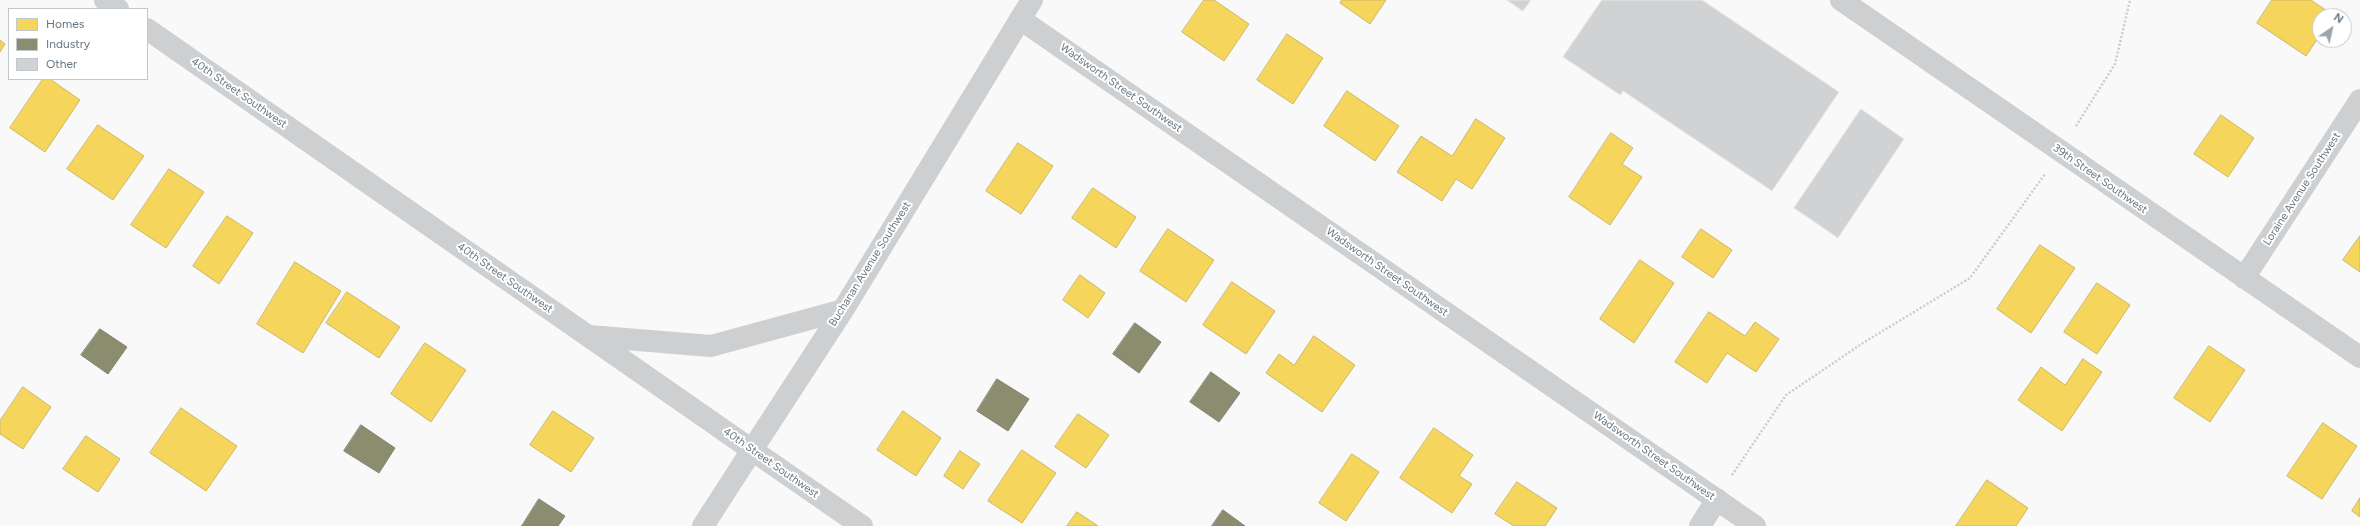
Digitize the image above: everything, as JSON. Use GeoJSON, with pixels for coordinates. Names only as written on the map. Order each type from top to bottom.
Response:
{"type":"FeatureCollection","features":[{"type":"Feature","properties":{"kind":"street"},"geometry":{"type":"LineString","coordinates":[[105,0],[117,8]]}},
{"type":"Feature","properties":{"kind":"street","name":"Buchanan Avenue Southwest"},"geometry":{"type":"LineString","coordinates":[[703,526],[843,310],[1032,0]]}},
{"type":"Feature","properties":{"kind":"street","name":"39th Street Southwest"},"geometry":{"type":"LineString","coordinates":[[1841,0],[2360,357]]}},
{"type":"Feature","properties":{"kind":"street","name":"Wadsworth Street Southwest"},"geometry":{"type":"LineString","coordinates":[[1020,19],[1755,526]]}},
{"type":"Feature","properties":{"kind":"street","name":"40th Street Southwest"},"geometry":{"type":"LineString","coordinates":[[148,30],[862,526]]}},
{"type":"Feature","properties":{"kind":"street","name":"Loraine Avenue Southwest"},"geometry":{"type":"LineString","coordinates":[[2244,278],[2360,100]]}},
{"type":"Feature","properties":{"kind":"street"},"geometry":{"type":"LineString","coordinates":[[589,336],[711,346],[843,310]]}},
{"type":"Feature","properties":{"kind":"street"},"geometry":{"type":"LineString","coordinates":[[1700,526],[1717,499]]}},
{"type":"Feature","properties":{"kind":"path"},"geometry":{"type":"LineString","coordinates":[[1717,499],[1740,461],[1786,395],[1863,343],[1970,278],[2061,152],[2115,64],[2130,0]]}},
{"type":"Feature","properties":{"kind":"building: Homes"},"geometry":{"type":"Polygon","coordinates":[[[1204,0],[1214,0],[1249,24],[1224,61],[1182,32],[1204,0]]]}},
{"type":"Feature","properties":{"kind":"building: Homes"},"geometry":{"type":"Polygon","coordinates":[[[1342,0],[1386,0],[1370,24],[1340,3],[1342,0]]]}},
{"type":"Feature","properties":{"kind":"building: Homes"},"geometry":{"type":"Polygon","coordinates":[[[2272,0],[2311,0],[2323,8],[2312,8],[2312,47],[2306,56],[2257,23],[2272,0]]]}},
{"type":"Feature","properties":{"kind":"building: Homes"},"geometry":{"type":"Polygon","coordinates":[[[1287,34],[1323,58],[1293,104],[1257,80],[1287,34]]]}},
{"type":"Feature","properties":{"kind":"building: Homes"},"geometry":{"type":"Polygon","coordinates":[[[0,40],[5,44],[0,52],[0,40]]]}},
{"type":"Feature","properties":{"kind":"building: Homes"},"geometry":{"type":"Polygon","coordinates":[[[42,80],[51,80],[80,100],[45,152],[10,128],[42,80]]]}},
{"type":"Feature","properties":{"kind":"building: Homes"},"geometry":{"type":"Polygon","coordinates":[[[1347,91],[1399,126],[1375,161],[1324,126],[1347,91]]]}},
{"type":"Feature","properties":{"kind":"building: Homes"},"geometry":{"type":"Polygon","coordinates":[[[2221,115],[2254,138],[2228,177],[2194,154],[2221,115]]]}},
{"type":"Feature","properties":{"kind":"building: Homes"},"geometry":{"type":"Polygon","coordinates":[[[1476,119],[1505,138],[1472,189],[1456,179],[1442,201],[1397,172],[1421,136],[1452,156],[1476,119]]]}},
{"type":"Feature","properties":{"kind":"building: Homes"},"geometry":{"type":"Polygon","coordinates":[[[98,125],[144,156],[113,200],[67,169],[98,125]]]}},
{"type":"Feature","properties":{"kind":"building: Homes"},"geometry":{"type":"Polygon","coordinates":[[[1611,133],[1633,148],[1622,164],[1642,177],[1610,225],[1569,197],[1611,133]]]}},
{"type":"Feature","properties":{"kind":"building: Homes"},"geometry":{"type":"Polygon","coordinates":[[[1018,143],[1053,166],[1021,214],[986,191],[1018,143]]]}},
{"type":"Feature","properties":{"kind":"building: Homes"},"geometry":{"type":"Polygon","coordinates":[[[169,169],[204,192],[166,248],[131,225],[169,169]]]}},
{"type":"Feature","properties":{"kind":"building: Homes"},"geometry":{"type":"Polygon","coordinates":[[[1093,188],[1136,217],[1116,248],[1072,218],[1093,188]]]}},
{"type":"Feature","properties":{"kind":"building: Homes"},"geometry":{"type":"Polygon","coordinates":[[[227,216],[253,233],[219,284],[193,266],[227,216]]]}},
{"type":"Feature","properties":{"kind":"building: Homes"},"geometry":{"type":"Polygon","coordinates":[[[1168,229],[1214,260],[1186,302],[1140,271],[1168,229]]]}},
{"type":"Feature","properties":{"kind":"building: Homes"},"geometry":{"type":"Polygon","coordinates":[[[1701,229],[1732,250],[1713,278],[1682,257],[1701,229]]]}},
{"type":"Feature","properties":{"kind":"building: Homes"},"geometry":{"type":"Polygon","coordinates":[[[2360,236],[2360,272],[2343,260],[2360,236]]]}},
{"type":"Feature","properties":{"kind":"building: Homes"},"geometry":{"type":"Polygon","coordinates":[[[2040,245],[2075,268],[2031,333],[1997,309],[2040,245]]]}},
{"type":"Feature","properties":{"kind":"building: Homes"},"geometry":{"type":"Polygon","coordinates":[[[1640,260],[1674,283],[1634,343],[1600,319],[1640,260]]]}},
{"type":"Feature","properties":{"kind":"building: Homes"},"geometry":{"type":"Polygon","coordinates":[[[295,262],[341,291],[303,353],[257,324],[295,262]]]}},
{"type":"Feature","properties":{"kind":"building: Homes"},"geometry":{"type":"Polygon","coordinates":[[[1080,275],[1105,293],[1088,318],[1063,300],[1080,275]]]}},
{"type":"Feature","properties":{"kind":"building: Homes"},"geometry":{"type":"Polygon","coordinates":[[[1232,282],[1275,311],[1246,354],[1203,325],[1232,282]]]}},
{"type":"Feature","properties":{"kind":"building: Homes"},"geometry":{"type":"Polygon","coordinates":[[[2097,283],[2130,305],[2097,354],[2064,332],[2097,283]]]}},
{"type":"Feature","properties":{"kind":"building: Homes"},"geometry":{"type":"Polygon","coordinates":[[[347,292],[400,327],[379,358],[326,323],[347,292]]]}},
{"type":"Feature","properties":{"kind":"building: Homes"},"geometry":{"type":"Polygon","coordinates":[[[1709,312],[1745,336],[1755,322],[1779,339],[1756,372],[1727,353],[1707,383],[1675,362],[1709,312]]]}},
{"type":"Feature","properties":{"kind":"building: Homes"},"geometry":{"type":"Polygon","coordinates":[[[1314,336],[1355,365],[1322,412],[1266,373],[1279,354],[1294,365],[1314,336]]]}},
{"type":"Feature","properties":{"kind":"building: Homes"},"geometry":{"type":"Polygon","coordinates":[[[425,343],[466,370],[431,422],[391,394],[425,343]]]}},
{"type":"Feature","properties":{"kind":"building: Homes"},"geometry":{"type":"Polygon","coordinates":[[[2209,346],[2245,370],[2210,422],[2174,398],[2209,346]]]}},
{"type":"Feature","properties":{"kind":"building: Homes"},"geometry":{"type":"Polygon","coordinates":[[[2083,359],[2102,372],[2062,431],[2018,400],[2041,367],[2065,385],[2083,359]]]}},
{"type":"Feature","properties":{"kind":"building: Homes"},"geometry":{"type":"Polygon","coordinates":[[[23,387],[51,407],[23,449],[0,434],[0,421],[23,387]]]}},
{"type":"Feature","properties":{"kind":"building: Homes"},"geometry":{"type":"Polygon","coordinates":[[[181,408],[237,446],[206,491],[150,453],[181,408]]]}},
{"type":"Feature","properties":{"kind":"building: Homes"},"geometry":{"type":"Polygon","coordinates":[[[553,411],[594,438],[571,472],[530,445],[553,411]]]}},
{"type":"Feature","properties":{"kind":"building: Homes"},"geometry":{"type":"Polygon","coordinates":[[[903,411],[941,438],[916,476],[877,450],[903,411]]]}},
{"type":"Feature","properties":{"kind":"building: Homes"},"geometry":{"type":"Polygon","coordinates":[[[1078,414],[1109,435],[1086,468],[1055,447],[1078,414]]]}},
{"type":"Feature","properties":{"kind":"building: Homes"},"geometry":{"type":"Polygon","coordinates":[[[2323,423],[2357,446],[2322,499],[2287,476],[2323,423]]]}},
{"type":"Feature","properties":{"kind":"building: Homes"},"geometry":{"type":"Polygon","coordinates":[[[1434,428],[1473,455],[1459,476],[1472,484],[1452,513],[1400,478],[1434,428]]]}},
{"type":"Feature","properties":{"kind":"building: Homes"},"geometry":{"type":"Polygon","coordinates":[[[86,436],[120,459],[98,492],[63,469],[86,436]]]}},
{"type":"Feature","properties":{"kind":"building: Homes"},"geometry":{"type":"Polygon","coordinates":[[[1022,450],[1056,473],[1022,523],[988,501],[1022,450]]]}},
{"type":"Feature","properties":{"kind":"building: Homes"},"geometry":{"type":"Polygon","coordinates":[[[960,451],[980,464],[963,489],[944,476],[960,451]]]}},
{"type":"Feature","properties":{"kind":"building: Homes"},"geometry":{"type":"Polygon","coordinates":[[[1352,454],[1379,472],[1346,521],[1319,503],[1352,454]]]}},
{"type":"Feature","properties":{"kind":"building: Homes"},"geometry":{"type":"Polygon","coordinates":[[[1987,480],[2028,508],[2016,526],[1956,526],[1987,480]]]}},
{"type":"Feature","properties":{"kind":"building: Homes"},"geometry":{"type":"Polygon","coordinates":[[[1517,482],[1557,508],[1545,526],[1514,526],[1495,514],[1517,482]]]}},
{"type":"Feature","properties":{"kind":"building: Homes"},"geometry":{"type":"Polygon","coordinates":[[[2360,498],[2360,517],[2352,511],[2360,498]]]}},
{"type":"Feature","properties":{"kind":"building: Homes"},"geometry":{"type":"Polygon","coordinates":[[[1077,512],[1098,526],[1067,526],[1077,512]]]}},
{"type":"Feature","properties":{"kind":"building: Industry"},"geometry":{"type":"Polygon","coordinates":[[[1135,323],[1161,342],[1139,373],[1113,354],[1135,323]]]}},
{"type":"Feature","properties":{"kind":"building: Industry"},"geometry":{"type":"Polygon","coordinates":[[[100,329],[127,347],[108,374],[81,355],[100,329]]]}},
{"type":"Feature","properties":{"kind":"building: Industry"},"geometry":{"type":"Polygon","coordinates":[[[1211,372],[1240,393],[1219,422],[1190,402],[1211,372]]]}},
{"type":"Feature","properties":{"kind":"building: Industry"},"geometry":{"type":"Polygon","coordinates":[[[997,379],[1029,399],[1008,431],[977,411],[997,379]]]}},
{"type":"Feature","properties":{"kind":"building: Industry"},"geometry":{"type":"Polygon","coordinates":[[[361,425],[395,448],[379,473],[344,451],[361,425]]]}},
{"type":"Feature","properties":{"kind":"building: Industry"},"geometry":{"type":"Polygon","coordinates":[[[539,499],[565,516],[558,526],[522,526],[539,499]]]}},
{"type":"Feature","properties":{"kind":"building: Industry"},"geometry":{"type":"Polygon","coordinates":[[[1223,510],[1245,526],[1212,526],[1223,510]]]}},
{"type":"Feature","properties":{"kind":"building: Other"},"geometry":{"type":"Polygon","coordinates":[[[1507,0],[1531,0],[1523,11],[1507,0]]]}},
{"type":"Feature","properties":{"kind":"building: Other"},"geometry":{"type":"Polygon","coordinates":[[[1602,0],[1702,0],[1839,92],[1772,191],[1623,91],[1620,95],[1563,57],[1602,0]]]}},
{"type":"Feature","properties":{"kind":"building: Other"},"geometry":{"type":"Polygon","coordinates":[[[1861,109],[1904,139],[1838,238],[1794,208],[1861,109]]]}}]}
